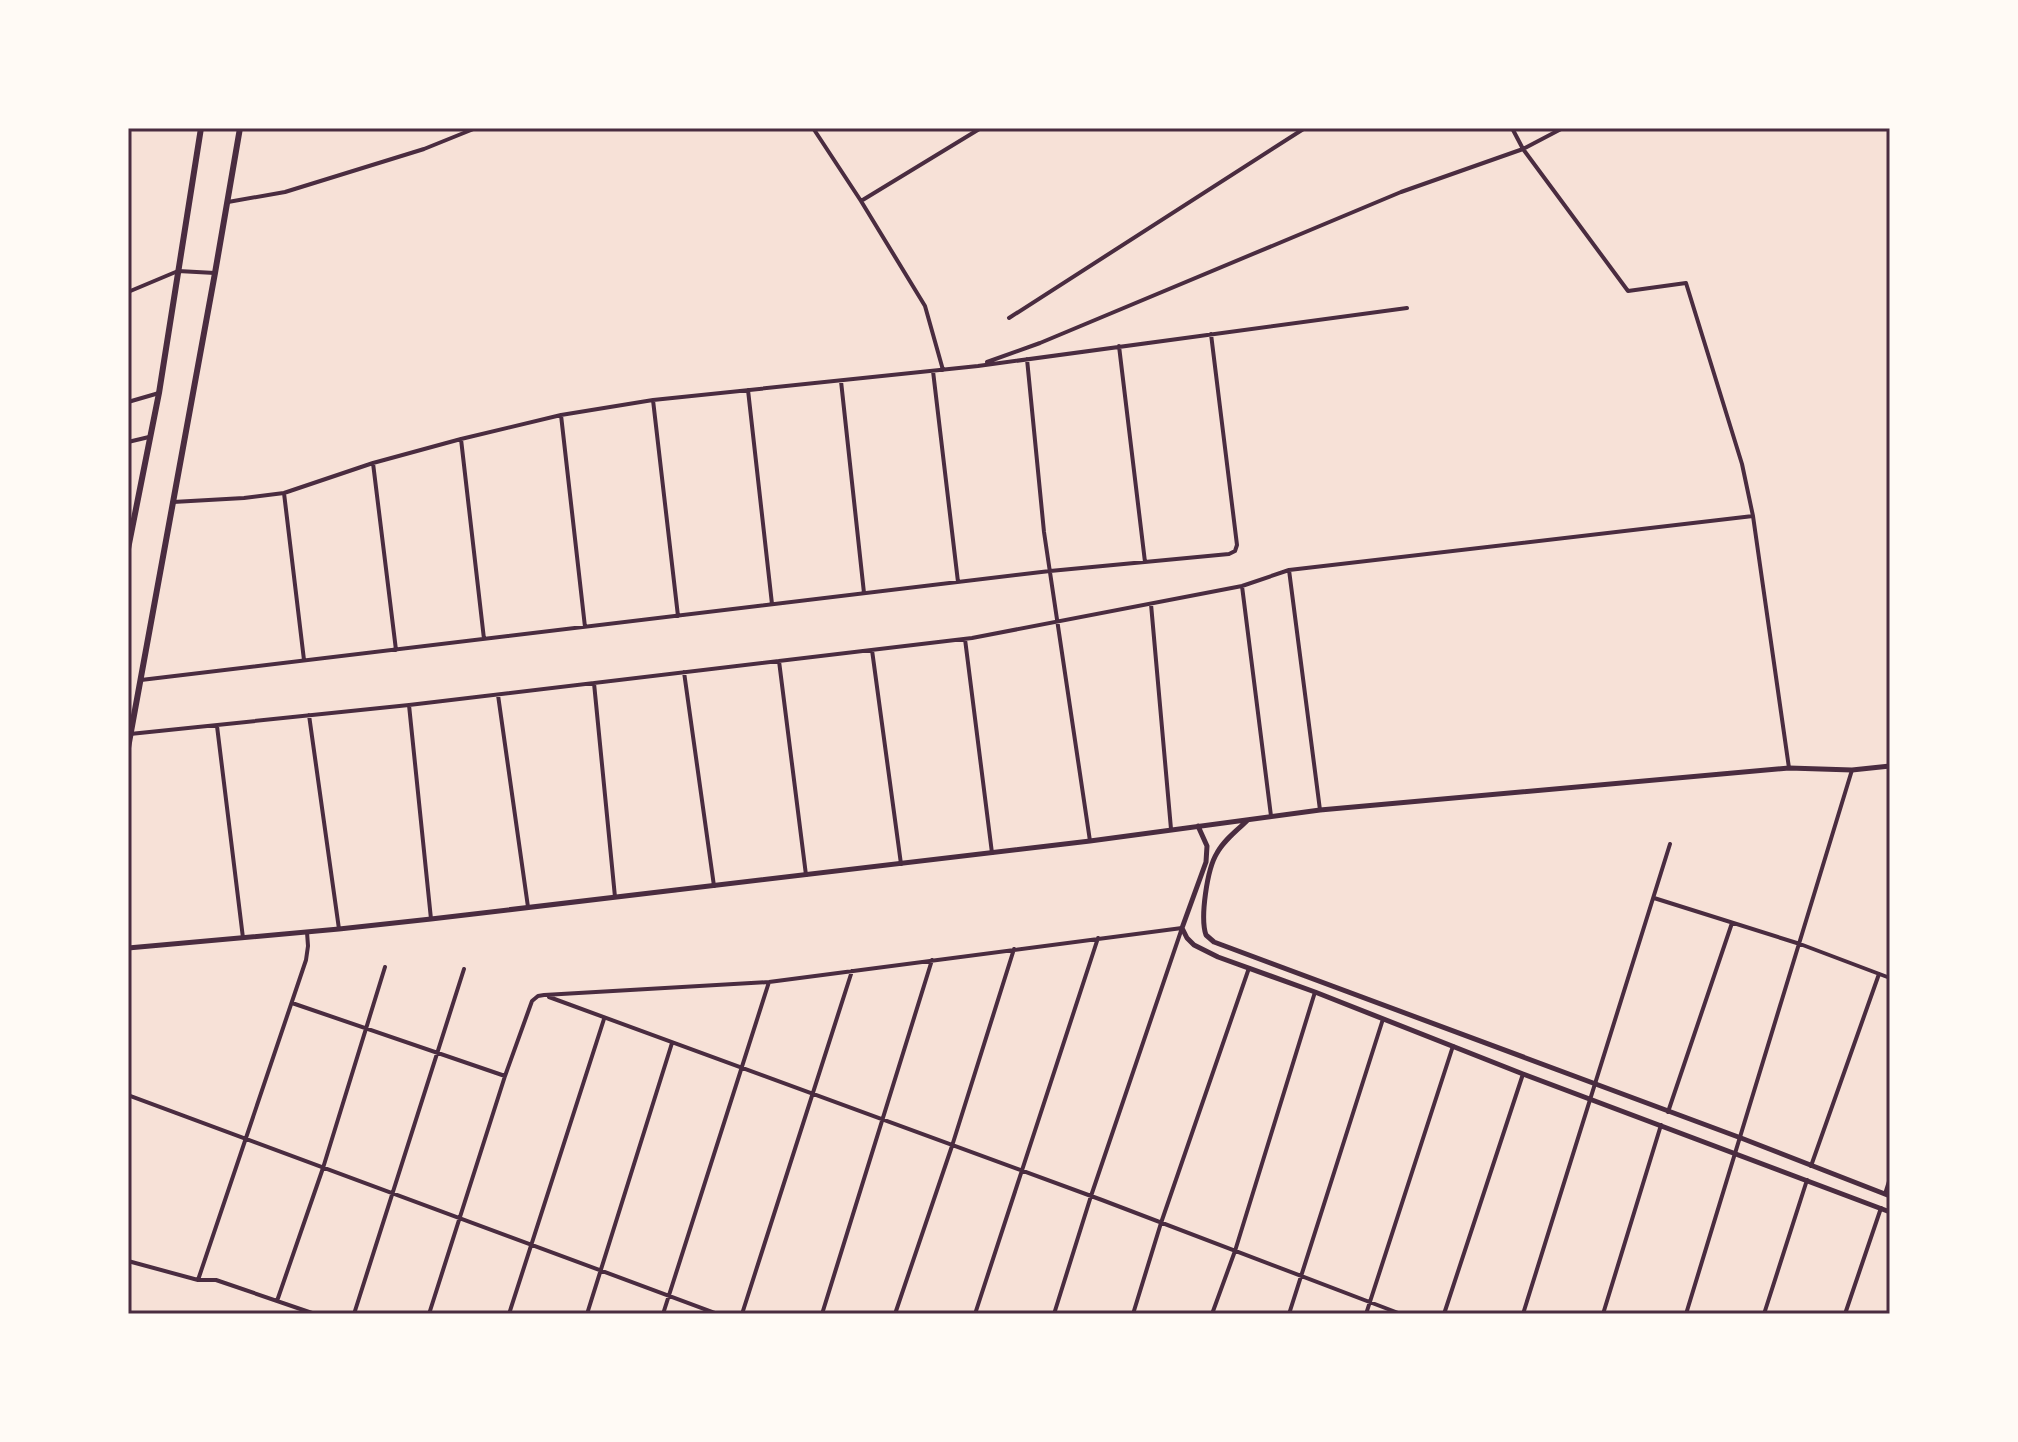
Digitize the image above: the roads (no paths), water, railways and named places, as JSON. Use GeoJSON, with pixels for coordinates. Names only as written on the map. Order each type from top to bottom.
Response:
{"type":"FeatureCollection","features":[{"type":"Feature","properties":{"kind":"highway"},"geometry":{"type":"LineString","coordinates":[[128,549],[159,393],[201,128]]}},
{"type":"Feature","properties":{"kind":"highway"},"geometry":{"type":"LineString","coordinates":[[128,748],[240,128]]}},
{"type":"Feature","properties":{"kind":"street"},"geometry":{"type":"LineString","coordinates":[[228,202],[285,192],[424,149],[476,128]]}},
{"type":"Feature","properties":{"kind":"street"},"geometry":{"type":"LineString","coordinates":[[813,128],[925,306],[943,370]]}},
{"type":"Feature","properties":{"kind":"street"},"geometry":{"type":"LineString","coordinates":[[861,201],[981,128]]}},
{"type":"Feature","properties":{"kind":"street"},"geometry":{"type":"LineString","coordinates":[[1009,318],[1305,128]]}},
{"type":"Feature","properties":{"kind":"street"},"geometry":{"type":"LineString","coordinates":[[1512,128],[1523,149],[1628,291],[1686,283],[1742,464],[1753,516],[1789,768]]}},
{"type":"Feature","properties":{"kind":"street"},"geometry":{"type":"LineString","coordinates":[[978,366],[1401,192],[1523,149],[1563,128]]}},
{"type":"Feature","properties":{"kind":"street"},"geometry":{"type":"LineString","coordinates":[[128,292],[178,271],[215,273]]}},
{"type":"Feature","properties":{"kind":"street"},"geometry":{"type":"LineString","coordinates":[[173,502],[284,493],[373,463],[461,439],[561,415],[653,400],[978,366],[1407,308]]}},
{"type":"Feature","properties":{"kind":"street"},"geometry":{"type":"LineString","coordinates":[[141,680],[1050,571],[1229,554],[1235,551],[1237,545],[1211,334]]}},
{"type":"Feature","properties":{"kind":"street"},"geometry":{"type":"LineString","coordinates":[[1119,346],[1145,562]]}},
{"type":"Feature","properties":{"kind":"street"},"geometry":{"type":"LineString","coordinates":[[1027,359],[1044,532],[1090,841]]}},
{"type":"Feature","properties":{"kind":"street"},"geometry":{"type":"LineString","coordinates":[[933,371],[958,582]]}},
{"type":"Feature","properties":{"kind":"street"},"geometry":{"type":"LineString","coordinates":[[841,380],[864,593]]}},
{"type":"Feature","properties":{"kind":"street"},"geometry":{"type":"LineString","coordinates":[[748,390],[772,604]]}},
{"type":"Feature","properties":{"kind":"street"},"geometry":{"type":"LineString","coordinates":[[128,402],[159,393]]}},
{"type":"Feature","properties":{"kind":"street"},"geometry":{"type":"LineString","coordinates":[[653,400],[678,616]]}},
{"type":"Feature","properties":{"kind":"street"},"geometry":{"type":"LineString","coordinates":[[561,415],[585,627]]}},
{"type":"Feature","properties":{"kind":"street"},"geometry":{"type":"LineString","coordinates":[[128,442],[149,437]]}},
{"type":"Feature","properties":{"kind":"street"},"geometry":{"type":"LineString","coordinates":[[461,439],[484,639]]}},
{"type":"Feature","properties":{"kind":"street"},"geometry":{"type":"LineString","coordinates":[[373,463],[396,650]]}},
{"type":"Feature","properties":{"kind":"street"},"geometry":{"type":"LineString","coordinates":[[284,493],[304,660]]}},
{"type":"Feature","properties":{"kind":"street"},"geometry":{"type":"LineString","coordinates":[[130,734],[498,695],[965,639],[1242,586],[1289,570],[1753,516]]}},
{"type":"Feature","properties":{"kind":"street"},"geometry":{"type":"LineString","coordinates":[[1289,570],[1320,810]]}},
{"type":"Feature","properties":{"kind":"street"},"geometry":{"type":"LineString","coordinates":[[1242,586],[1271,816]]}},
{"type":"Feature","properties":{"kind":"street"},"geometry":{"type":"LineString","coordinates":[[1151,603],[1171,829]]}},
{"type":"Feature","properties":{"kind":"street"},"geometry":{"type":"LineString","coordinates":[[965,639],[992,853]]}},
{"type":"Feature","properties":{"kind":"street"},"geometry":{"type":"LineString","coordinates":[[872,650],[901,864]]}},
{"type":"Feature","properties":{"kind":"street"},"geometry":{"type":"LineString","coordinates":[[779,661],[806,875]]}},
{"type":"Feature","properties":{"kind":"street"},"geometry":{"type":"LineString","coordinates":[[684,672],[714,886]]}},
{"type":"Feature","properties":{"kind":"street"},"geometry":{"type":"LineString","coordinates":[[594,683],[615,897]]}},
{"type":"Feature","properties":{"kind":"street"},"geometry":{"type":"LineString","coordinates":[[498,695],[528,907]]}},
{"type":"Feature","properties":{"kind":"street"},"geometry":{"type":"LineString","coordinates":[[409,705],[431,919]]}},
{"type":"Feature","properties":{"kind":"street"},"geometry":{"type":"LineString","coordinates":[[309,715],[339,929]]}},
{"type":"Feature","properties":{"kind":"street"},"geometry":{"type":"LineString","coordinates":[[217,725],[243,938]]}},
{"type":"Feature","properties":{"kind":"street"},"geometry":{"type":"LineString","coordinates":[[128,948],[431,919],[1090,841],[1320,810],[1789,768],[1852,770],[1890,766]]}},
{"type":"Feature","properties":{"kind":"street"},"geometry":{"type":"LineString","coordinates":[[1686,1314],[1852,770]]}},
{"type":"Feature","properties":{"kind":"street"},"geometry":{"type":"LineString","coordinates":[[1249,819],[1221,847],[1212,865],[1203,919],[1209,939],[1887,1195],[1890,1178]]}},
{"type":"Feature","properties":{"kind":"street"},"geometry":{"type":"LineString","coordinates":[[1054,1314],[1091,1196],[1206,862],[1207,846],[1198,826]]}},
{"type":"Feature","properties":{"kind":"street"},"geometry":{"type":"LineString","coordinates":[[1523,1314],[1670,844]]}},
{"type":"Feature","properties":{"kind":"street"},"geometry":{"type":"LineString","coordinates":[[1654,898],[1800,944],[1890,978]]}},
{"type":"Feature","properties":{"kind":"street"},"geometry":{"type":"LineString","coordinates":[[1668,1112],[1732,923]]}},
{"type":"Feature","properties":{"kind":"street"},"geometry":{"type":"LineString","coordinates":[[429,1314],[505,1076],[535,998],[769,982],[1182,928]]}},
{"type":"Feature","properties":{"kind":"street"},"geometry":{"type":"LineString","coordinates":[[1182,928],[1194,945],[1218,957],[1890,1212]]}},
{"type":"Feature","properties":{"kind":"street"},"geometry":{"type":"LineString","coordinates":[[198,1280],[306,960],[307,932]]}},
{"type":"Feature","properties":{"kind":"street"},"geometry":{"type":"LineString","coordinates":[[975,1314],[1098,938]]}},
{"type":"Feature","properties":{"kind":"street"},"geometry":{"type":"LineString","coordinates":[[895,1314],[1014,949]]}},
{"type":"Feature","properties":{"kind":"street"},"geometry":{"type":"LineString","coordinates":[[822,1314],[932,960]]}},
{"type":"Feature","properties":{"kind":"street"},"geometry":{"type":"LineString","coordinates":[[277,1301],[323,1168],[385,967]]}},
{"type":"Feature","properties":{"kind":"street"},"geometry":{"type":"LineString","coordinates":[[1133,1314],[1249,968]]}},
{"type":"Feature","properties":{"kind":"street"},"geometry":{"type":"LineString","coordinates":[[354,1314],[464,969]]}},
{"type":"Feature","properties":{"kind":"street"},"geometry":{"type":"LineString","coordinates":[[742,1314],[852,971]]}},
{"type":"Feature","properties":{"kind":"street"},"geometry":{"type":"LineString","coordinates":[[1811,1166],[1879,974]]}},
{"type":"Feature","properties":{"kind":"street"},"geometry":{"type":"LineString","coordinates":[[663,1314],[769,982]]}},
{"type":"Feature","properties":{"kind":"street"},"geometry":{"type":"LineString","coordinates":[[1212,1314],[1235,1251],[1315,992]]}},
{"type":"Feature","properties":{"kind":"street"},"geometry":{"type":"LineString","coordinates":[[544,995],[1091,1196],[1401,1314]]}},
{"type":"Feature","properties":{"kind":"street"},"geometry":{"type":"LineString","coordinates":[[292,1003],[505,1076]]}},
{"type":"Feature","properties":{"kind":"street"},"geometry":{"type":"LineString","coordinates":[[509,1314],[604,1018]]}},
{"type":"Feature","properties":{"kind":"street"},"geometry":{"type":"LineString","coordinates":[[1289,1314],[1383,1019]]}},
{"type":"Feature","properties":{"kind":"street"},"geometry":{"type":"LineString","coordinates":[[587,1314],[672,1043]]}},
{"type":"Feature","properties":{"kind":"street"},"geometry":{"type":"LineString","coordinates":[[1366,1314],[1453,1046]]}},
{"type":"Feature","properties":{"kind":"street"},"geometry":{"type":"LineString","coordinates":[[1444,1314],[1523,1074]]}},
{"type":"Feature","properties":{"kind":"street"},"geometry":{"type":"LineString","coordinates":[[128,1095],[718,1314]]}},
{"type":"Feature","properties":{"kind":"street"},"geometry":{"type":"LineString","coordinates":[[1603,1314],[1661,1125]]}},
{"type":"Feature","properties":{"kind":"street"},"geometry":{"type":"LineString","coordinates":[[1764,1314],[1807,1180]]}},
{"type":"Feature","properties":{"kind":"street"},"geometry":{"type":"LineString","coordinates":[[1845,1314],[1881,1208]]}},
{"type":"Feature","properties":{"kind":"street"},"geometry":{"type":"LineString","coordinates":[[128,1261],[198,1280],[216,1280],[315,1314]]}}]}
